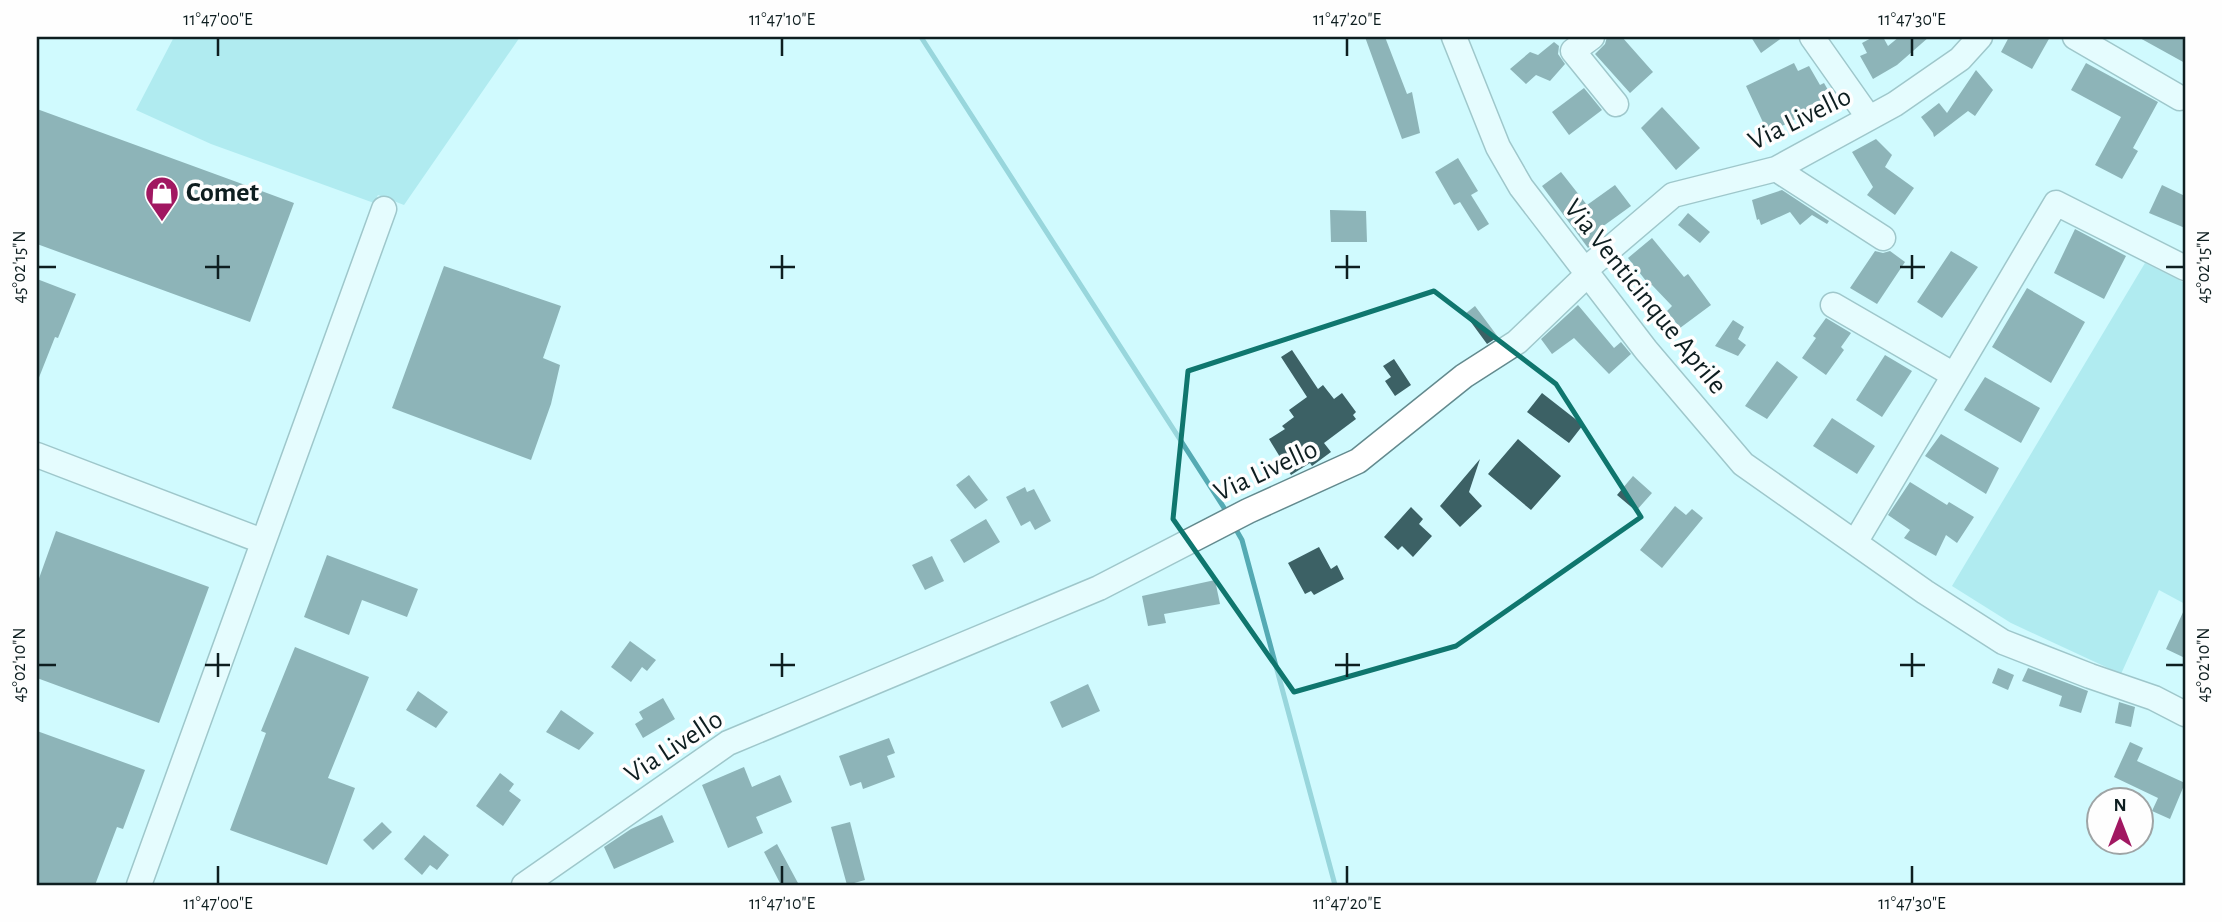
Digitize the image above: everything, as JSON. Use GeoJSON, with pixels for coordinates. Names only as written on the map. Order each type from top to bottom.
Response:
{"type":"FeatureCollection","features":[{"type":"Feature","properties":{"kind":"street","name":"Via Venticinque Aprile"},"geometry":{"type":"LineString","coordinates":[[1454,37],[1498,147],[1521,187],[1646,350],[1743,464],[1925,592],[2003,642],[2154,698],[2185,714]]}},
{"type":"Feature","properties":{"kind":"street"},"geometry":{"type":"LineString","coordinates":[[1592,37],[1573,51],[1616,104]]}},
{"type":"Feature","properties":{"kind":"street"},"geometry":{"type":"LineString","coordinates":[[1812,37],[1870,118]]}},
{"type":"Feature","properties":{"kind":"street","name":"Via Livello"},"geometry":{"type":"LineString","coordinates":[[524,885],[728,743],[1100,588],[1207,532],[1358,461],[1464,376],[1517,342],[1587,275],[1591,265],[1673,195],[1776,169],[1895,104],[1960,60],[1980,37]]}},
{"type":"Feature","properties":{"kind":"street"},"geometry":{"type":"LineString","coordinates":[[2075,37],[2180,98]]}},
{"type":"Feature","properties":{"kind":"street"},"geometry":{"type":"LineString","coordinates":[[1776,169],[1883,238]]}},
{"type":"Feature","properties":{"kind":"street"},"geometry":{"type":"LineString","coordinates":[[1856,541],[2056,203],[2185,268]]}},
{"type":"Feature","properties":{"kind":"street"},"geometry":{"type":"LineString","coordinates":[[139,885],[384,209]]}},
{"type":"Feature","properties":{"kind":"street"},"geometry":{"type":"LineString","coordinates":[[1833,305],[1954,375]]}},
{"type":"Feature","properties":{"kind":"street"},"geometry":{"type":"LineString","coordinates":[[37,455],[262,541]]}},
{"type":"Feature","properties":{"kind":"highlighted area"},"geometry":{"type":"Polygon","coordinates":[[[1434,291],[1556,384],[1641,517],[1456,646],[1294,692],[1173,519],[1188,371],[1434,291]]]}},
{"type":"Feature","properties":{"kind":"shaded area"},"geometry":{"type":"Polygon","coordinates":[[[174,37],[520,37],[404,205],[378,195],[374,203],[211,144],[136,110],[174,37]]]}},
{"type":"Feature","properties":{"kind":"shaded area"},"geometry":{"type":"Polygon","coordinates":[[[2145,263],[2185,283],[2185,604],[2159,590],[2121,674],[2011,623],[1952,586],[2145,263]]]}},
{"type":"Feature","properties":{"kind":"building"},"geometry":{"type":"Polygon","coordinates":[[[1365,37],[1385,37],[1407,94],[1412,92],[1420,133],[1402,139],[1365,37]]]}},
{"type":"Feature","properties":{"kind":"building"},"geometry":{"type":"Polygon","coordinates":[[[1607,37],[1622,37],[1653,72],[1630,93],[1595,54],[1605,44],[1607,37]]]}},
{"type":"Feature","properties":{"kind":"building"},"geometry":{"type":"Polygon","coordinates":[[[1751,37],[1783,37],[1761,53],[1751,37]]]}},
{"type":"Feature","properties":{"kind":"building"},"geometry":{"type":"Polygon","coordinates":[[[1873,37],[1883,37],[1888,46],[1899,37],[1929,37],[1897,65],[1873,79],[1860,56],[1867,53],[1862,43],[1873,37]]]}},
{"type":"Feature","properties":{"kind":"building"},"geometry":{"type":"Polygon","coordinates":[[[2009,37],[2050,37],[2032,69],[2001,52],[2009,37]]]}},
{"type":"Feature","properties":{"kind":"building"},"geometry":{"type":"Polygon","coordinates":[[[2138,37],[2185,37],[2185,63],[2138,37]]]}},
{"type":"Feature","properties":{"kind":"building"},"geometry":{"type":"Polygon","coordinates":[[[1554,42],[1559,46],[1558,54],[1565,64],[1550,81],[1536,75],[1526,84],[1510,69],[1530,52],[1538,55],[1554,42]]]}},
{"type":"Feature","properties":{"kind":"building"},"geometry":{"type":"Polygon","coordinates":[[[1794,63],[1798,71],[1809,66],[1820,85],[1824,83],[1836,104],[1824,110],[1821,106],[1768,133],[1746,86],[1794,63]]]}},
{"type":"Feature","properties":{"kind":"building"},"geometry":{"type":"Polygon","coordinates":[[[2086,63],[2158,102],[2133,148],[2138,151],[2122,179],[2095,165],[2121,117],[2071,90],[2086,63]]]}},
{"type":"Feature","properties":{"kind":"building"},"geometry":{"type":"Polygon","coordinates":[[[1976,70],[1993,90],[1975,116],[1968,111],[1934,137],[1921,117],[1939,103],[1947,113],[1976,70]]]}},
{"type":"Feature","properties":{"kind":"building"},"geometry":{"type":"Polygon","coordinates":[[[1584,88],[1602,110],[1569,135],[1552,112],[1584,88]]]}},
{"type":"Feature","properties":{"kind":"building"},"geometry":{"type":"Polygon","coordinates":[[[1662,107],[1700,148],[1676,170],[1641,128],[1662,107]]]}},
{"type":"Feature","properties":{"kind":"building","name":"Comet"},"geometry":{"type":"Polygon","coordinates":[[[37,109],[294,203],[250,322],[37,244],[37,109]]]}},
{"type":"Feature","properties":{"kind":"building"},"geometry":{"type":"Polygon","coordinates":[[[1876,139],[1892,155],[1885,167],[1914,188],[1895,215],[1867,195],[1873,187],[1852,152],[1876,139]]]}},
{"type":"Feature","properties":{"kind":"building"},"geometry":{"type":"Polygon","coordinates":[[[1458,158],[1478,191],[1471,195],[1489,224],[1478,231],[1460,202],[1454,205],[1435,172],[1458,158]]]}},
{"type":"Feature","properties":{"kind":"building"},"geometry":{"type":"Polygon","coordinates":[[[1561,172],[1587,205],[1615,185],[1631,206],[1602,227],[1606,232],[1588,248],[1542,186],[1561,172]]]}},
{"type":"Feature","properties":{"kind":"building"},"geometry":{"type":"Polygon","coordinates":[[[2162,185],[2185,196],[2185,228],[2149,213],[2162,185]]]}},
{"type":"Feature","properties":{"kind":"building"},"geometry":{"type":"Polygon","coordinates":[[[1782,190],[1829,221],[1827,224],[1812,215],[1800,225],[1790,212],[1761,225],[1752,200],[1782,190]]]}},
{"type":"Feature","properties":{"kind":"building"},"geometry":{"type":"Polygon","coordinates":[[[1330,210],[1366,211],[1367,242],[1331,242],[1330,210]]]}},
{"type":"Feature","properties":{"kind":"building"},"geometry":{"type":"Polygon","coordinates":[[[1688,213],[1710,232],[1700,243],[1678,225],[1688,213]]]}},
{"type":"Feature","properties":{"kind":"building"},"geometry":{"type":"Polygon","coordinates":[[[2075,229],[2126,256],[2104,299],[2054,273],[2075,229]]]}},
{"type":"Feature","properties":{"kind":"building"},"geometry":{"type":"Polygon","coordinates":[[[1652,238],[1684,277],[1688,274],[1711,305],[1680,328],[1667,311],[1672,306],[1650,286],[1628,258],[1652,238]]]}},
{"type":"Feature","properties":{"kind":"building"},"geometry":{"type":"Polygon","coordinates":[[[1875,251],[1890,251],[1905,262],[1877,304],[1850,288],[1875,251]]]}},
{"type":"Feature","properties":{"kind":"building"},"geometry":{"type":"Polygon","coordinates":[[[1951,251],[1978,267],[1942,318],[1917,302],[1951,251]]]}},
{"type":"Feature","properties":{"kind":"building"},"geometry":{"type":"Polygon","coordinates":[[[444,266],[561,306],[543,358],[560,365],[551,404],[531,460],[392,408],[444,266]]]}},
{"type":"Feature","properties":{"kind":"building"},"geometry":{"type":"Polygon","coordinates":[[[37,279],[76,294],[38,380],[37,279]]]}},
{"type":"Feature","properties":{"kind":"building"},"geometry":{"type":"Polygon","coordinates":[[[2027,288],[2085,322],[2051,383],[1992,347],[2027,288]]]}},
{"type":"Feature","properties":{"kind":"building"},"geometry":{"type":"Polygon","coordinates":[[[1578,305],[1614,348],[1621,342],[1631,354],[1609,374],[1574,338],[1552,354],[1541,339],[1578,305]]]}},
{"type":"Feature","properties":{"kind":"building"},"geometry":{"type":"Polygon","coordinates":[[[1475,306],[1498,337],[1487,344],[1465,314],[1475,306]]]}},
{"type":"Feature","properties":{"kind":"building"},"geometry":{"type":"Polygon","coordinates":[[[1826,318],[1851,333],[1841,347],[1844,350],[1826,375],[1802,358],[1826,318]]]}},
{"type":"Feature","properties":{"kind":"building"},"geometry":{"type":"Polygon","coordinates":[[[1733,320],[1744,327],[1738,339],[1746,345],[1738,356],[1715,346],[1733,320]]]}},
{"type":"Feature","properties":{"kind":"building"},"geometry":{"type":"Polygon","coordinates":[[[1292,350],[1318,389],[1323,385],[1334,399],[1342,393],[1356,412],[1353,415],[1356,419],[1324,443],[1331,452],[1312,466],[1310,463],[1291,475],[1269,439],[1285,429],[1282,426],[1294,417],[1289,410],[1307,397],[1281,357],[1292,350]]]}},
{"type":"Feature","properties":{"kind":"building"},"geometry":{"type":"Polygon","coordinates":[[[1885,355],[1912,371],[1882,417],[1856,400],[1885,355]]]}},
{"type":"Feature","properties":{"kind":"building"},"geometry":{"type":"Polygon","coordinates":[[[1394,359],[1411,385],[1395,396],[1385,381],[1391,377],[1383,366],[1394,359]]]}},
{"type":"Feature","properties":{"kind":"building"},"geometry":{"type":"Polygon","coordinates":[[[1777,361],[1798,377],[1767,419],[1745,406],[1777,361]]]}},
{"type":"Feature","properties":{"kind":"building"},"geometry":{"type":"Polygon","coordinates":[[[1985,377],[2040,408],[2021,443],[1964,410],[1985,377]]]}},
{"type":"Feature","properties":{"kind":"building"},"geometry":{"type":"Polygon","coordinates":[[[1542,393],[1583,425],[1569,443],[1527,412],[1542,393]]]}},
{"type":"Feature","properties":{"kind":"building"},"geometry":{"type":"Polygon","coordinates":[[[1832,418],[1875,446],[1857,474],[1813,446],[1832,418]]]}},
{"type":"Feature","properties":{"kind":"building"},"geometry":{"type":"Polygon","coordinates":[[[1941,434],[1999,468],[1986,494],[1925,456],[1941,434]]]}},
{"type":"Feature","properties":{"kind":"building"},"geometry":{"type":"Polygon","coordinates":[[[1518,439],[1561,476],[1531,510],[1488,474],[1518,439]]]}},
{"type":"Feature","properties":{"kind":"building"},"geometry":{"type":"Polygon","coordinates":[[[1480,459],[1469,492],[1482,506],[1460,527],[1440,506],[1480,459]]]}},
{"type":"Feature","properties":{"kind":"building"},"geometry":{"type":"Polygon","coordinates":[[[969,475],[988,500],[975,509],[956,485],[969,475]]]}},
{"type":"Feature","properties":{"kind":"building"},"geometry":{"type":"Polygon","coordinates":[[[1633,476],[1652,493],[1636,511],[1617,495],[1633,476]]]}},
{"type":"Feature","properties":{"kind":"building"},"geometry":{"type":"Polygon","coordinates":[[[1910,482],[1947,505],[1949,502],[1974,517],[1957,543],[1946,535],[1936,556],[1904,538],[1910,530],[1888,515],[1910,482]]]}},
{"type":"Feature","properties":{"kind":"building"},"geometry":{"type":"Polygon","coordinates":[[[1025,487],[1027,492],[1034,489],[1051,521],[1035,530],[1030,521],[1021,526],[1006,497],[1025,487]]]}},
{"type":"Feature","properties":{"kind":"building"},"geometry":{"type":"Polygon","coordinates":[[[1675,506],[1686,515],[1692,509],[1703,518],[1662,568],[1640,550],[1675,506]]]}},
{"type":"Feature","properties":{"kind":"building"},"geometry":{"type":"Polygon","coordinates":[[[1411,507],[1423,519],[1419,524],[1432,536],[1413,557],[1402,546],[1398,550],[1384,537],[1411,507]]]}},
{"type":"Feature","properties":{"kind":"building"},"geometry":{"type":"Polygon","coordinates":[[[986,519],[1000,542],[964,563],[950,540],[986,519]]]}},
{"type":"Feature","properties":{"kind":"building"},"geometry":{"type":"Polygon","coordinates":[[[56,531],[209,587],[159,723],[37,678],[37,584],[56,531]]]}},
{"type":"Feature","properties":{"kind":"building"},"geometry":{"type":"Polygon","coordinates":[[[1319,547],[1331,569],[1337,565],[1344,579],[1314,595],[1311,591],[1305,594],[1288,563],[1319,547]]]}},
{"type":"Feature","properties":{"kind":"building"},"geometry":{"type":"Polygon","coordinates":[[[327,555],[418,589],[407,617],[362,600],[349,635],[304,617],[327,555]]]}},
{"type":"Feature","properties":{"kind":"building"},"geometry":{"type":"Polygon","coordinates":[[[932,556],[944,581],[925,590],[912,565],[932,556]]]}},
{"type":"Feature","properties":{"kind":"building"},"geometry":{"type":"Polygon","coordinates":[[[1215,580],[1220,604],[1164,614],[1166,623],[1148,626],[1142,596],[1215,580]]]}},
{"type":"Feature","properties":{"kind":"building"},"geometry":{"type":"Polygon","coordinates":[[[2185,608],[2185,658],[2166,649],[2185,608]]]}},
{"type":"Feature","properties":{"kind":"building"},"geometry":{"type":"Polygon","coordinates":[[[630,641],[656,660],[647,671],[642,667],[631,682],[611,667],[630,641]]]}},
{"type":"Feature","properties":{"kind":"building"},"geometry":{"type":"Polygon","coordinates":[[[295,647],[369,677],[328,778],[355,788],[327,865],[230,830],[266,733],[261,731],[295,647]]]}},
{"type":"Feature","properties":{"kind":"building"},"geometry":{"type":"Polygon","coordinates":[[[1998,668],[2014,675],[2008,690],[1992,683],[1998,668]]]}},
{"type":"Feature","properties":{"kind":"building"},"geometry":{"type":"Polygon","coordinates":[[[2028,668],[2088,691],[2081,713],[2059,706],[2062,696],[2022,681],[2028,668]]]}},
{"type":"Feature","properties":{"kind":"building"},"geometry":{"type":"Polygon","coordinates":[[[1088,684],[1100,711],[1062,728],[1050,702],[1088,684]]]}},
{"type":"Feature","properties":{"kind":"building"},"geometry":{"type":"Polygon","coordinates":[[[418,691],[448,712],[436,728],[406,710],[418,691]]]}},
{"type":"Feature","properties":{"kind":"building"},"geometry":{"type":"Polygon","coordinates":[[[663,698],[675,719],[643,738],[635,724],[643,719],[639,712],[663,698]]]}},
{"type":"Feature","properties":{"kind":"building"},"geometry":{"type":"Polygon","coordinates":[[[2119,702],[2135,707],[2131,727],[2115,723],[2119,702]]]}},
{"type":"Feature","properties":{"kind":"building"},"geometry":{"type":"Polygon","coordinates":[[[561,710],[594,733],[579,750],[546,732],[561,710]]]}},
{"type":"Feature","properties":{"kind":"building"},"geometry":{"type":"Polygon","coordinates":[[[37,731],[145,770],[123,829],[117,827],[95,885],[37,885],[37,731]]]}},
{"type":"Feature","properties":{"kind":"building"},"geometry":{"type":"Polygon","coordinates":[[[889,738],[895,753],[887,756],[895,777],[863,789],[861,782],[850,786],[839,756],[889,738]]]}},
{"type":"Feature","properties":{"kind":"building"},"geometry":{"type":"Polygon","coordinates":[[[2130,742],[2143,748],[2137,761],[2185,783],[2170,819],[2156,813],[2156,786],[2133,786],[2114,777],[2130,742]]]}},
{"type":"Feature","properties":{"kind":"building"},"geometry":{"type":"Polygon","coordinates":[[[744,767],[752,787],[780,775],[792,802],[756,817],[763,833],[728,848],[702,785],[744,767]]]}},
{"type":"Feature","properties":{"kind":"building"},"geometry":{"type":"Polygon","coordinates":[[[500,773],[514,784],[509,791],[521,800],[503,826],[476,806],[500,773]]]}},
{"type":"Feature","properties":{"kind":"building"},"geometry":{"type":"Polygon","coordinates":[[[662,815],[674,842],[614,869],[604,847],[631,829],[662,815]]]}},
{"type":"Feature","properties":{"kind":"building"},"geometry":{"type":"Polygon","coordinates":[[[382,822],[392,832],[373,850],[363,840],[382,822]]]}},
{"type":"Feature","properties":{"kind":"building"},"geometry":{"type":"Polygon","coordinates":[[[850,822],[865,880],[847,885],[831,827],[850,822]]]}},
{"type":"Feature","properties":{"kind":"building"},"geometry":{"type":"Polygon","coordinates":[[[424,835],[449,855],[437,870],[430,865],[422,875],[404,859],[424,835]]]}},
{"type":"Feature","properties":{"kind":"building"},"geometry":{"type":"Polygon","coordinates":[[[777,844],[799,885],[781,885],[764,852],[777,844]]]}},
{"type":"Feature","properties":{"kind":"waterway"},"geometry":{"type":"LineString","coordinates":[[921,37],[1228,514]]}},
{"type":"Feature","properties":{"kind":"waterway"},"geometry":{"type":"LineString","coordinates":[[1234,526],[1242,540],[1335,885]]}},
{"type":"Feature","properties":{"kind":"place","name":"Comet"},"geometry":{"type":"Point","coordinates":[162,223]}}]}
